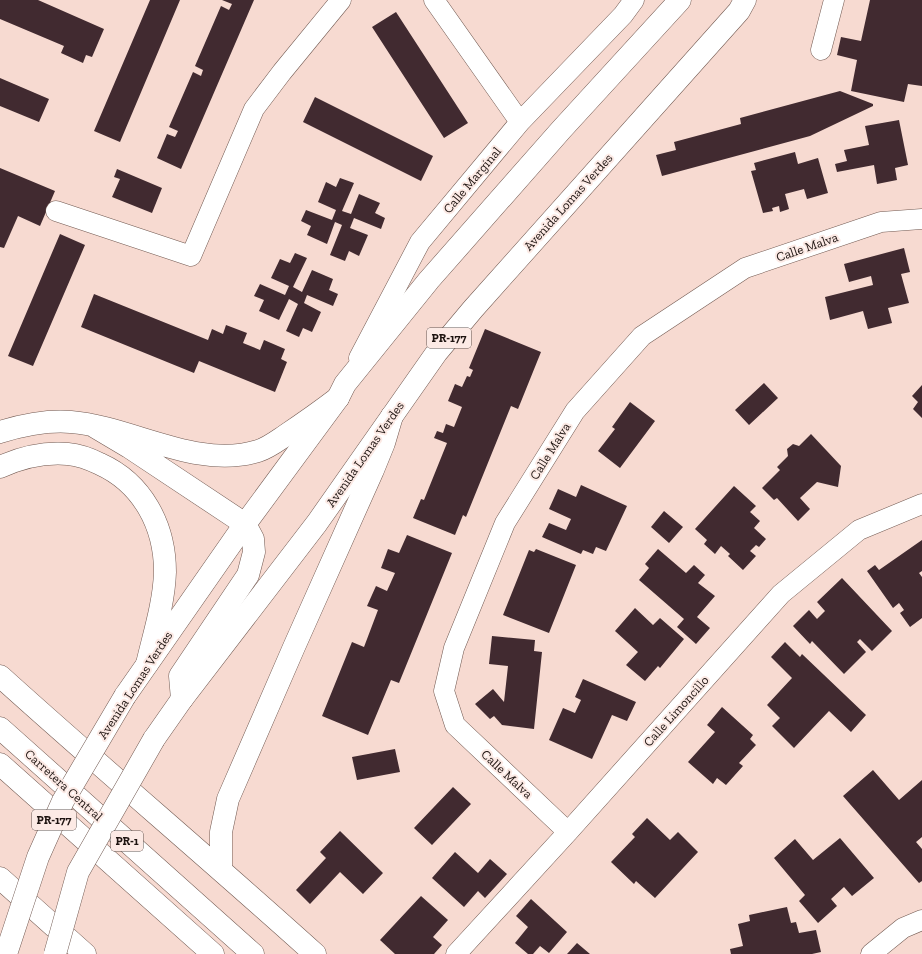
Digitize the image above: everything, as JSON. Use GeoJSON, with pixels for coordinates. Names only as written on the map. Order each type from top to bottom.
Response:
{"type":"FeatureCollection","features":[{"type":"Feature","properties":{"kind":"main road","name":"Avenida Lomas Verdes"},"geometry":{"type":"LineString","coordinates":[[6,954],[38,857],[63,800],[125,696],[245,524],[342,391],[450,256],[561,130],[680,0]]}},
{"type":"Feature","properties":{"kind":"main road","name":"Avenida Lomas Verdes"},"geometry":{"type":"LineString","coordinates":[[55,954],[78,872],[154,739],[182,699],[317,523],[437,352],[469,314],[739,11],[745,0]]}},
{"type":"Feature","properties":{"kind":"main road"},"geometry":{"type":"LineString","coordinates":[[0,432],[34,423],[71,422],[92,425],[204,455],[230,456],[259,451],[271,446],[310,419],[342,391]]}},
{"type":"Feature","properties":{"kind":"main road"},"geometry":{"type":"LineString","coordinates":[[221,870],[221,832],[228,799],[373,470],[384,443],[392,416]]}},
{"type":"Feature","properties":{"kind":"main road"},"geometry":{"type":"LineString","coordinates":[[92,425],[129,447],[245,524],[253,539],[254,552],[248,575],[180,676],[182,699]]}},
{"type":"Feature","properties":{"kind":"main road"},"geometry":{"type":"LineString","coordinates":[[0,467],[35,456],[69,454],[92,460],[107,467],[128,482],[139,493],[153,516],[158,529],[162,544],[165,571],[160,604],[147,664]]}},
{"type":"Feature","properties":{"kind":"main road"},"geometry":{"type":"LineString","coordinates":[[0,676],[315,954]]}},
{"type":"Feature","properties":{"kind":"main road","name":"Carretera Central"},"geometry":{"type":"LineString","coordinates":[[0,728],[253,954]]}},
{"type":"Feature","properties":{"kind":"main road","name":"Carretera Central"},"geometry":{"type":"LineString","coordinates":[[0,764],[213,954]]}},
{"type":"Feature","properties":{"kind":"main road"},"geometry":{"type":"LineString","coordinates":[[0,878],[86,954]]}},
{"type":"Feature","properties":{"kind":"street"},"geometry":{"type":"LineString","coordinates":[[56,212],[191,256],[254,109],[341,0]]}},
{"type":"Feature","properties":{"kind":"street"},"geometry":{"type":"LineString","coordinates":[[434,0],[520,122]]}},
{"type":"Feature","properties":{"kind":"street","name":"Calle Marginal"},"geometry":{"type":"LineString","coordinates":[[342,391],[420,242],[520,122],[623,16],[634,0]]}},
{"type":"Feature","properties":{"kind":"street"},"geometry":{"type":"LineString","coordinates":[[821,50],[834,0]]}},
{"type":"Feature","properties":{"kind":"street","name":"Calle Malva"},"geometry":{"type":"LineString","coordinates":[[568,832],[455,725],[444,691],[454,648],[505,523],[575,411],[642,336],[745,268],[881,222],[922,219]]}},
{"type":"Feature","properties":{"kind":"street","name":"Calle Limoncillo"},"geometry":{"type":"LineString","coordinates":[[456,954],[568,832],[780,594],[859,530],[922,504]]}},
{"type":"Feature","properties":{"kind":"street"},"geometry":{"type":"LineString","coordinates":[[871,954],[903,928],[922,920]]}},
{"type":"Feature","properties":{"kind":"building"},"geometry":{"type":"Polygon","coordinates":[[[0,0],[38,0],[104,29],[92,57],[86,55],[83,63],[61,53],[64,46],[0,19],[0,0]]]}},
{"type":"Feature","properties":{"kind":"building"},"geometry":{"type":"Polygon","coordinates":[[[150,0],[180,0],[120,142],[94,131],[150,0]]]}},
{"type":"Feature","properties":{"kind":"building"},"geometry":{"type":"Polygon","coordinates":[[[222,0],[254,0],[181,169],[157,158],[167,134],[175,137],[178,131],[169,127],[193,72],[201,76],[203,70],[195,66],[221,6],[229,10],[232,4],[222,0]]]}},
{"type":"Feature","properties":{"kind":"building"},"geometry":{"type":"Polygon","coordinates":[[[870,0],[922,0],[922,86],[908,84],[904,102],[851,91],[857,60],[837,55],[841,37],[861,41],[870,0]]]}},
{"type":"Feature","properties":{"kind":"building"},"geometry":{"type":"Polygon","coordinates":[[[396,12],[468,123],[444,138],[372,27],[396,12]]]}},
{"type":"Feature","properties":{"kind":"building"},"geometry":{"type":"Polygon","coordinates":[[[0,78],[49,99],[39,122],[0,106],[0,78]]]}},
{"type":"Feature","properties":{"kind":"building"},"geometry":{"type":"Polygon","coordinates":[[[840,91],[873,104],[873,106],[810,136],[662,176],[656,155],[676,150],[674,142],[741,124],[740,118],[840,91]]]}},
{"type":"Feature","properties":{"kind":"building"},"geometry":{"type":"Polygon","coordinates":[[[315,97],[433,156],[421,181],[303,122],[315,97]]]}},
{"type":"Feature","properties":{"kind":"building"},"geometry":{"type":"Polygon","coordinates":[[[899,120],[908,165],[895,168],[897,180],[877,184],[874,165],[837,172],[835,164],[847,161],[844,150],[869,145],[865,126],[899,120]]]}},
{"type":"Feature","properties":{"kind":"building"},"geometry":{"type":"Polygon","coordinates":[[[795,152],[798,164],[818,158],[828,193],[807,199],[804,189],[785,194],[789,209],[780,212],[779,206],[772,208],[773,211],[763,213],[751,171],[756,170],[754,163],[795,152]]]}},
{"type":"Feature","properties":{"kind":"building"},"geometry":{"type":"Polygon","coordinates":[[[0,168],[55,191],[40,226],[18,216],[4,248],[0,247],[0,168]]]}},
{"type":"Feature","properties":{"kind":"building"},"geometry":{"type":"Polygon","coordinates":[[[117,169],[162,188],[152,213],[112,197],[120,179],[114,177],[117,169]]]}},
{"type":"Feature","properties":{"kind":"building"},"geometry":{"type":"Polygon","coordinates":[[[340,178],[354,183],[342,211],[351,214],[359,194],[380,203],[375,213],[385,218],[381,229],[354,218],[350,228],[368,235],[359,256],[349,251],[345,261],[330,255],[342,225],[335,222],[327,244],[307,235],[311,226],[301,221],[306,210],[332,220],[336,210],[318,202],[326,182],[336,187],[340,178]]]}},
{"type":"Feature","properties":{"kind":"building"},"geometry":{"type":"Polygon","coordinates":[[[60,234],[85,245],[33,366],[8,356],[60,234]]]}},
{"type":"Feature","properties":{"kind":"building"},"geometry":{"type":"Polygon","coordinates":[[[904,248],[910,272],[901,274],[909,303],[888,308],[892,323],[868,329],[863,311],[830,320],[825,297],[873,285],[871,276],[849,282],[844,264],[904,248]]]}},
{"type":"Feature","properties":{"kind":"building"},"geometry":{"type":"Polygon","coordinates":[[[295,253],[307,258],[293,287],[302,292],[312,270],[333,279],[329,290],[338,294],[333,306],[307,295],[304,303],[321,312],[312,332],[303,328],[299,337],[286,331],[298,304],[289,299],[279,320],[259,311],[264,300],[254,296],[260,284],[285,295],[289,286],[271,278],[280,259],[290,263],[295,253]]]}},
{"type":"Feature","properties":{"kind":"building"},"geometry":{"type":"Polygon","coordinates":[[[94,294],[208,340],[212,329],[223,334],[226,325],[247,333],[243,343],[260,350],[264,340],[285,349],[281,359],[287,362],[275,392],[199,361],[194,373],[81,327],[94,294]]]}},
{"type":"Feature","properties":{"kind":"building"},"geometry":{"type":"Polygon","coordinates":[[[485,329],[541,352],[518,409],[511,406],[466,517],[463,515],[455,535],[413,518],[421,499],[424,500],[447,443],[434,438],[437,431],[443,433],[446,424],[454,427],[462,407],[448,401],[455,384],[462,387],[467,376],[470,377],[473,370],[469,368],[485,329]]]}},
{"type":"Feature","properties":{"kind":"building"},"geometry":{"type":"Polygon","coordinates":[[[764,383],[778,398],[749,425],[735,410],[764,383]]]}},
{"type":"Feature","properties":{"kind":"building"},"geometry":{"type":"Polygon","coordinates":[[[922,385],[922,418],[913,409],[918,402],[912,396],[922,385]]]}},
{"type":"Feature","properties":{"kind":"building"},"geometry":{"type":"Polygon","coordinates":[[[630,402],[655,421],[620,468],[598,451],[615,429],[612,427],[630,402]]]}},
{"type":"Feature","properties":{"kind":"building"},"geometry":{"type":"Polygon","coordinates":[[[811,434],[841,466],[838,487],[817,482],[800,498],[810,509],[798,521],[777,498],[774,500],[762,488],[780,470],[777,467],[788,456],[787,449],[793,444],[799,446],[811,434]]]}},
{"type":"Feature","properties":{"kind":"building"},"geometry":{"type":"Polygon","coordinates":[[[581,485],[627,506],[606,551],[596,547],[593,554],[583,550],[581,554],[542,537],[549,523],[566,530],[571,519],[549,509],[558,489],[576,497],[581,485]]]}},
{"type":"Feature","properties":{"kind":"building"},"geometry":{"type":"Polygon","coordinates":[[[734,486],[756,506],[750,512],[760,521],[754,528],[766,539],[759,547],[756,545],[750,551],[756,556],[743,570],[728,556],[730,554],[721,546],[715,554],[704,544],[707,540],[695,529],[734,486]]]}},
{"type":"Feature","properties":{"kind":"building"},"geometry":{"type":"Polygon","coordinates":[[[664,511],[683,527],[669,543],[651,527],[664,511]]]}},
{"type":"Feature","properties":{"kind":"building"},"geometry":{"type":"Polygon","coordinates":[[[407,535],[452,553],[399,683],[391,680],[368,735],[322,716],[352,642],[364,647],[378,610],[367,606],[376,586],[387,591],[395,573],[381,568],[388,549],[399,553],[407,535]]]}},
{"type":"Feature","properties":{"kind":"building"},"geometry":{"type":"Polygon","coordinates":[[[922,540],[922,571],[919,573],[922,577],[922,618],[910,627],[900,613],[904,610],[899,603],[893,608],[867,571],[875,565],[879,570],[922,540]]]}},
{"type":"Feature","properties":{"kind":"building"},"geometry":{"type":"Polygon","coordinates":[[[536,549],[576,565],[549,633],[503,615],[529,550],[534,552],[536,549]]]}},
{"type":"Feature","properties":{"kind":"building"},"geometry":{"type":"Polygon","coordinates":[[[658,549],[686,573],[694,565],[705,575],[698,583],[715,596],[697,617],[710,628],[696,644],[677,627],[684,619],[639,580],[649,568],[645,564],[658,549]]]}},
{"type":"Feature","properties":{"kind":"building"},"geometry":{"type":"Polygon","coordinates":[[[842,578],[892,631],[872,651],[860,639],[857,642],[866,652],[844,674],[812,641],[810,644],[793,626],[809,610],[817,619],[825,611],[817,602],[842,578]]]}},
{"type":"Feature","properties":{"kind":"building"},"geometry":{"type":"Polygon","coordinates":[[[635,608],[653,625],[660,618],[684,639],[660,668],[658,666],[645,681],[626,665],[638,652],[615,631],[635,608]]]}},
{"type":"Feature","properties":{"kind":"building"},"geometry":{"type":"Polygon","coordinates":[[[492,636],[535,640],[534,651],[542,652],[534,729],[502,725],[494,716],[490,719],[475,704],[493,689],[504,702],[508,666],[489,664],[492,636]]]}},
{"type":"Feature","properties":{"kind":"building"},"geometry":{"type":"Polygon","coordinates":[[[785,642],[800,657],[802,654],[866,715],[851,732],[829,711],[794,748],[772,726],[780,718],[767,705],[792,678],[771,657],[785,642]]]}},
{"type":"Feature","properties":{"kind":"building"},"geometry":{"type":"Polygon","coordinates":[[[583,679],[636,702],[627,721],[612,715],[592,759],[549,740],[563,708],[575,713],[581,700],[575,697],[583,679]]]}},
{"type":"Feature","properties":{"kind":"building"},"geometry":{"type":"Polygon","coordinates":[[[722,707],[753,735],[750,739],[756,745],[739,763],[743,766],[726,785],[717,778],[713,784],[688,762],[715,732],[707,725],[722,707]]]}},
{"type":"Feature","properties":{"kind":"building"},"geometry":{"type":"Polygon","coordinates":[[[395,749],[400,772],[357,780],[352,757],[395,749]]]}},
{"type":"Feature","properties":{"kind":"building"},"geometry":{"type":"Polygon","coordinates":[[[873,770],[899,800],[922,780],[922,837],[916,842],[922,849],[922,881],[919,883],[843,796],[873,770]]]}},
{"type":"Feature","properties":{"kind":"building"},"geometry":{"type":"Polygon","coordinates":[[[453,787],[471,804],[432,845],[414,828],[453,787]]]}},
{"type":"Feature","properties":{"kind":"building"},"geometry":{"type":"Polygon","coordinates":[[[647,818],[670,840],[678,832],[698,852],[655,898],[636,881],[634,884],[611,862],[635,837],[632,834],[647,818]]]}},
{"type":"Feature","properties":{"kind":"building"},"geometry":{"type":"Polygon","coordinates":[[[340,831],[383,873],[363,894],[340,872],[310,904],[296,890],[326,858],[320,852],[340,831]]]}},
{"type":"Feature","properties":{"kind":"building"},"geometry":{"type":"Polygon","coordinates":[[[840,838],[874,878],[852,896],[844,887],[831,899],[837,906],[818,923],[799,901],[805,895],[774,858],[795,839],[813,860],[840,838]]]}},
{"type":"Feature","properties":{"kind":"building"},"geometry":{"type":"Polygon","coordinates":[[[455,852],[478,873],[490,859],[507,874],[485,898],[478,891],[464,907],[432,878],[455,852]]]}},
{"type":"Feature","properties":{"kind":"building"},"geometry":{"type":"Polygon","coordinates":[[[421,896],[448,920],[433,937],[442,945],[434,954],[395,954],[380,940],[421,896]]]}},
{"type":"Feature","properties":{"kind":"building"},"geometry":{"type":"Polygon","coordinates":[[[531,899],[567,932],[549,953],[540,946],[533,954],[528,954],[515,943],[528,927],[516,916],[531,899]]]}},
{"type":"Feature","properties":{"kind":"building"},"geometry":{"type":"Polygon","coordinates":[[[787,907],[791,923],[796,922],[799,933],[816,930],[821,952],[812,954],[731,954],[730,949],[743,946],[738,924],[750,921],[749,915],[787,907]]]}},
{"type":"Feature","properties":{"kind":"building"},"geometry":{"type":"Polygon","coordinates":[[[577,943],[590,954],[567,954],[577,943]]]}}]}
